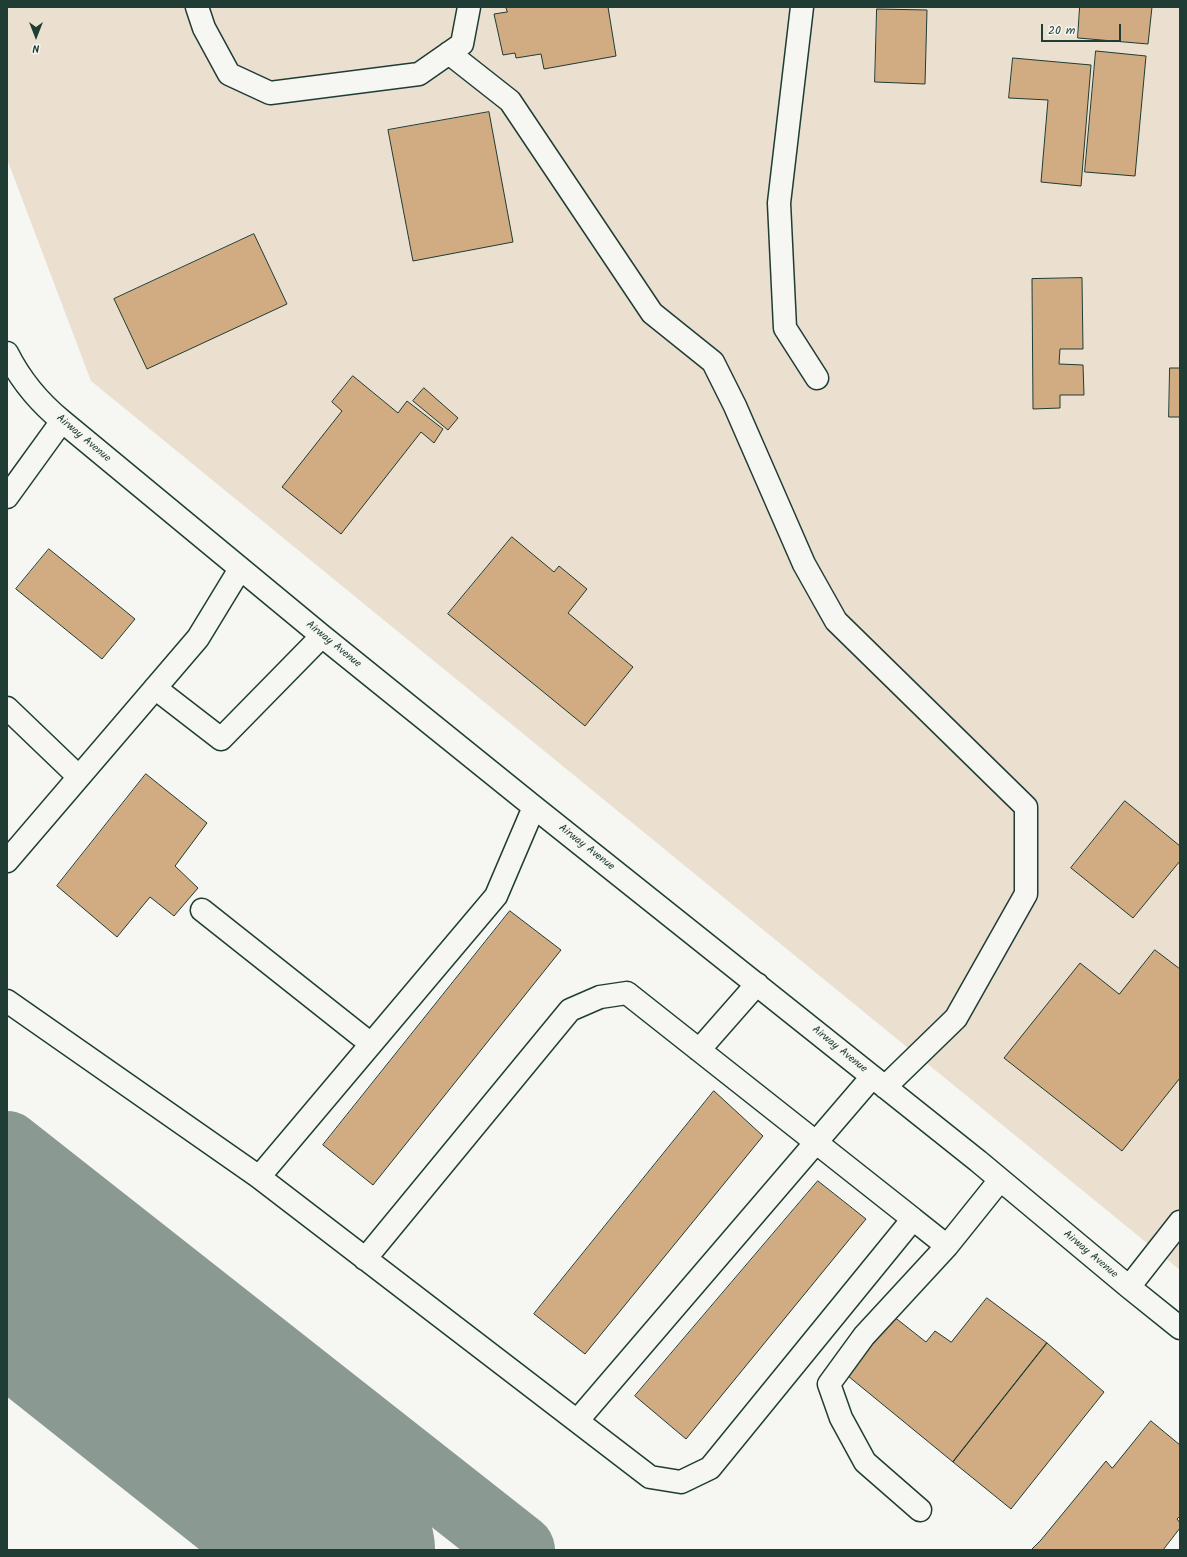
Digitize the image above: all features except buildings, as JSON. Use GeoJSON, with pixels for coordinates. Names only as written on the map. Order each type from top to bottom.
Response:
{"type":"FeatureCollection","features":[{"type":"Feature","properties":{"kind":"street"},"geometry":{"type":"LineString","coordinates":[[197,7],[204,28],[229,74],[270,93],[419,74],[462,44],[469,7]]}},
{"type":"Feature","properties":{"kind":"street"},"geometry":{"type":"LineString","coordinates":[[802,7],[779,202],[785,328],[817,378]]}},
{"type":"Feature","properties":{"kind":"street"},"geometry":{"type":"LineString","coordinates":[[449,53],[510,101],[652,313],[712,362],[734,406],[804,564],[836,621],[1026,807],[1026,894],[956,1018],[878,1082],[815,1141],[576,1421]]}},
{"type":"Feature","properties":{"kind":"street","name":"Airway Avenue"},"geometry":{"type":"LineString","coordinates":[[7,353],[12,364],[45,408],[322,636],[1000,1180],[1180,1328]]}},
{"type":"Feature","properties":{"kind":"street"},"geometry":{"type":"LineString","coordinates":[[7,497],[62,421]]}},
{"type":"Feature","properties":{"kind":"street"},"geometry":{"type":"LineString","coordinates":[[7,861],[198,638],[240,569]]}},
{"type":"Feature","properties":{"kind":"street"},"geometry":{"type":"LineString","coordinates":[[155,688],[221,738],[322,636]]}},
{"type":"Feature","properties":{"kind":"street"},"geometry":{"type":"LineString","coordinates":[[7,708],[79,777]]}},
{"type":"Feature","properties":{"kind":"street"},"geometry":{"type":"LineString","coordinates":[[259,1177],[496,896],[534,807]]}},
{"type":"Feature","properties":{"kind":"street"},"geometry":{"type":"LineString","coordinates":[[202,910],[371,1044]]}},
{"type":"Feature","properties":{"kind":"street"},"geometry":{"type":"LineString","coordinates":[[699,1050],[756,984]]}},
{"type":"Feature","properties":{"kind":"street"},"geometry":{"type":"LineString","coordinates":[[365,1259],[570,1010],[600,997],[627,993],[947,1246]]}},
{"type":"Feature","properties":{"kind":"street"},"geometry":{"type":"LineString","coordinates":[[7,1001],[259,1177],[650,1477],[681,1482],[710,1468],[914,1219]]}},
{"type":"Feature","properties":{"kind":"street"},"geometry":{"type":"LineString","coordinates":[[920,1510],[865,1462],[841,1418],[829,1384],[864,1336],[947,1246],[1000,1180]]}},
{"type":"Feature","properties":{"kind":"street"},"geometry":{"type":"LineString","coordinates":[[1129,1287],[1180,1222]]}},
{"type":"Feature","properties":{"kind":"shaded area"},"geometry":{"type":"Polygon","coordinates":[[[7,7],[1180,7],[1180,1270],[91,381],[7,159],[7,7]]]}},
{"type":"Feature","properties":{"kind":"taxiway"},"geometry":{"type":"LineString","coordinates":[[7,1147],[519,1550]]}},
{"type":"Feature","properties":{"kind":"runway"},"geometry":{"type":"LineString","coordinates":[[7,1282],[345,1550]]}}]}
